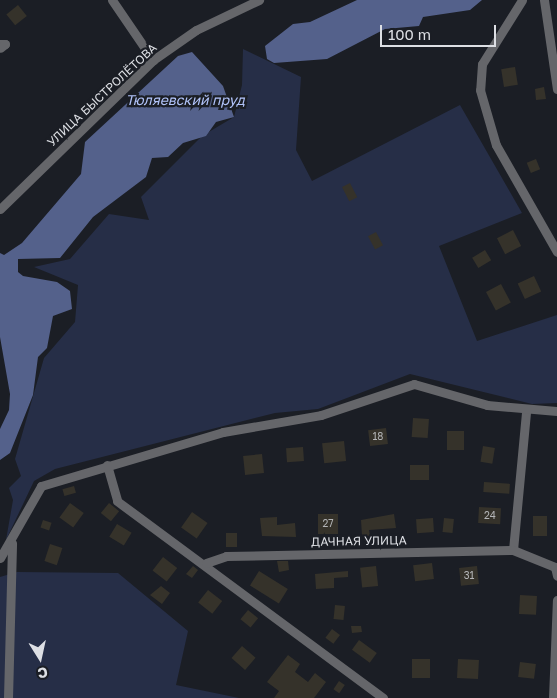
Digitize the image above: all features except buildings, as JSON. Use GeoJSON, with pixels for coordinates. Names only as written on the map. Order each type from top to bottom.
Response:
{"type":"FeatureCollection","features":[{"type":"Feature","properties":{"kind":"street"},"geometry":{"type":"LineString","coordinates":[[112,0],[153,60]]}},
{"type":"Feature","properties":{"kind":"street","name":"УЛИЦА БЫСТРОЛЁТОВА"},"geometry":{"type":"LineString","coordinates":[[0,210],[153,60],[196,30],[259,0]]}},
{"type":"Feature","properties":{"kind":"street"},"geometry":{"type":"LineString","coordinates":[[522,0],[482,64],[480,90],[496,145],[557,252]]}},
{"type":"Feature","properties":{"kind":"street"},"geometry":{"type":"LineString","coordinates":[[544,0],[557,89]]}},
{"type":"Feature","properties":{"kind":"street"},"geometry":{"type":"LineString","coordinates":[[0,44],[4,44],[0,48]]}},
{"type":"Feature","properties":{"kind":"street"},"geometry":{"type":"LineString","coordinates":[[0,558],[12,543],[41,486],[223,432],[321,415],[402,385],[427,386],[487,406],[526,412],[557,411]]}},
{"type":"Feature","properties":{"kind":"street"},"geometry":{"type":"LineString","coordinates":[[513,550],[526,412]]}},
{"type":"Feature","properties":{"kind":"street"},"geometry":{"type":"LineString","coordinates":[[107,465],[117,500],[206,563],[383,698]]}},
{"type":"Feature","properties":{"kind":"street"},"geometry":{"type":"LineString","coordinates":[[8,698],[12,543]]}},
{"type":"Feature","properties":{"kind":"street","name":"ДАЧНАЯ УЛИЦА"},"geometry":{"type":"LineString","coordinates":[[206,563],[226,556],[513,550],[555,567],[557,576]]}},
{"type":"Feature","properties":{"kind":"street"},"geometry":{"type":"LineString","coordinates":[[553,698],[557,600]]}},
{"type":"Feature","properties":{"kind":"shaded area"},"geometry":{"type":"Polygon","coordinates":[[[243,49],[301,77],[296,150],[312,181],[460,105],[522,213],[439,246],[477,341],[557,315],[557,403],[532,404],[410,374],[318,409],[275,413],[55,469],[34,481],[6,540],[13,500],[9,488],[21,476],[15,459],[44,358],[75,322],[78,285],[34,267],[70,259],[109,214],[149,220],[141,197],[202,136],[234,117],[242,85],[243,49]]]}},
{"type":"Feature","properties":{"kind":"shaded area"},"geometry":{"type":"Polygon","coordinates":[[[17,572],[118,573],[188,631],[176,685],[239,698],[0,698],[0,577],[17,572]]]}},
{"type":"Feature","properties":{"kind":"water"},"geometry":{"type":"Polygon","coordinates":[[[357,0],[482,0],[470,10],[423,17],[419,26],[385,29],[327,59],[274,63],[267,59],[265,46],[293,24],[310,22],[357,0]]]}},
{"type":"Feature","properties":{"kind":"water","name":"Тюляевский пруд"},"geometry":{"type":"Polygon","coordinates":[[[192,52],[223,86],[234,117],[216,122],[206,136],[183,143],[168,157],[152,158],[146,177],[93,217],[60,258],[18,259],[18,272],[23,276],[57,282],[70,291],[72,309],[53,316],[47,348],[38,357],[33,395],[10,453],[0,460],[0,429],[9,410],[10,394],[0,337],[0,253],[4,255],[22,243],[81,174],[85,142],[178,56],[192,52]]]}}]}
